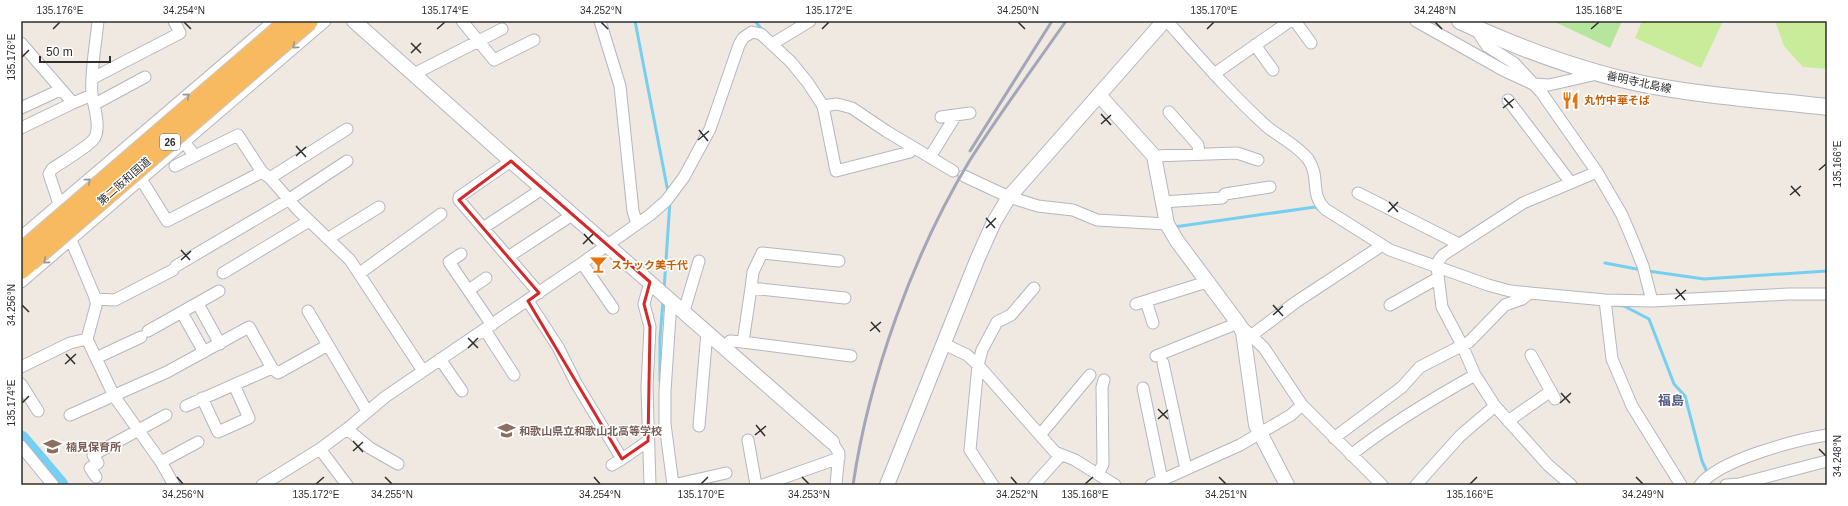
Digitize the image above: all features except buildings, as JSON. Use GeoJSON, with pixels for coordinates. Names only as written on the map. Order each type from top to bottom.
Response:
{"type":"FeatureCollection","features":[{"type":"Feature","properties":{"kind":"highway","name":"第二阪和国道"},"geometry":{"type":"LineString","coordinates":[[24,262],[289,21]]}},
{"type":"Feature","properties":{"kind":"highway","name":"第二阪和国道"},"geometry":{"type":"LineString","coordinates":[[24,262],[309,21]]}},
{"type":"Feature","properties":{"kind":"main road","name":"善明寺北島線"},"geometry":{"type":"LineString","coordinates":[[1460,21],[1511,44],[1600,73],[1644,84],[1690,92],[1827,107]]}},
{"type":"Feature","properties":{"kind":"street"},"geometry":{"type":"LineString","coordinates":[[98,21],[93,78],[96,130],[93,140],[52,169],[49,174],[58,206],[97,302],[87,338],[114,396],[139,429],[174,485]]}},
{"type":"Feature","properties":{"kind":"street"},"geometry":{"type":"LineString","coordinates":[[93,78],[180,33],[174,21]]}},
{"type":"Feature","properties":{"kind":"street"},"geometry":{"type":"LineString","coordinates":[[21,237],[274,21]]}},
{"type":"Feature","properties":{"kind":"street"},"geometry":{"type":"LineString","coordinates":[[21,282],[324,21]]}},
{"type":"Feature","properties":{"kind":"street"},"geometry":{"type":"LineString","coordinates":[[354,21],[542,189],[667,296],[832,442],[836,447],[839,458],[836,485]]}},
{"type":"Feature","properties":{"kind":"street"},"geometry":{"type":"LineString","coordinates":[[462,21],[494,60],[534,40]]}},
{"type":"Feature","properties":{"kind":"street"},"geometry":{"type":"LineString","coordinates":[[600,21],[620,86],[632,211],[637,224]]}},
{"type":"Feature","properties":{"kind":"street"},"geometry":{"type":"LineString","coordinates":[[749,21],[752,32]]}},
{"type":"Feature","properties":{"kind":"street"},"geometry":{"type":"LineString","coordinates":[[774,43],[810,21]]}},
{"type":"Feature","properties":{"kind":"street"},"geometry":{"type":"LineString","coordinates":[[887,485],[977,260],[1007,200],[1166,21],[1214,74],[1266,125],[1299,150],[1309,160],[1316,175],[1316,193],[1318,202],[1325,209],[1381,246],[1437,273],[1526,296],[1605,303],[1789,294],[1827,294]]}},
{"type":"Feature","properties":{"kind":"street"},"geometry":{"type":"LineString","coordinates":[[1214,74],[1290,21]]}},
{"type":"Feature","properties":{"kind":"street"},"geometry":{"type":"LineString","coordinates":[[1295,21],[1311,43]]}},
{"type":"Feature","properties":{"kind":"street"},"geometry":{"type":"LineString","coordinates":[[1416,21],[1504,70],[1533,84],[1549,85],[1600,73]]}},
{"type":"Feature","properties":{"kind":"street"},"geometry":{"type":"LineString","coordinates":[[1476,28],[1487,46],[1514,64],[1541,92],[1597,172],[1622,215],[1644,270],[1652,301]]}},
{"type":"Feature","properties":{"kind":"street"},"geometry":{"type":"LineString","coordinates":[[414,74],[502,29]]}},
{"type":"Feature","properties":{"kind":"street"},"geometry":{"type":"LineString","coordinates":[[262,485],[320,449],[347,429],[367,411],[440,359],[608,245],[669,198],[684,177],[710,129],[739,45],[743,38],[752,32],[761,34],[774,43],[808,83],[823,106],[826,113],[836,170],[912,150]]}},
{"type":"Feature","properties":{"kind":"street"},"geometry":{"type":"LineString","coordinates":[[21,43],[40,63],[60,90],[73,103]]}},
{"type":"Feature","properties":{"kind":"street"},"geometry":{"type":"LineString","coordinates":[[1255,45],[1273,70]]}},
{"type":"Feature","properties":{"kind":"street"},"geometry":{"type":"LineString","coordinates":[[21,128],[73,103],[94,99],[145,77]]}},
{"type":"Feature","properties":{"kind":"street"},"geometry":{"type":"LineString","coordinates":[[21,108],[60,90]]}},
{"type":"Feature","properties":{"kind":"street"},"geometry":{"type":"LineString","coordinates":[[1099,95],[1154,156],[1169,227],[1243,332],[1259,432],[1287,485]]}},
{"type":"Feature","properties":{"kind":"street"},"geometry":{"type":"LineString","coordinates":[[1508,100],[1571,183]]}},
{"type":"Feature","properties":{"kind":"street"},"geometry":{"type":"LineString","coordinates":[[823,106],[837,104],[852,108],[912,150],[930,157],[953,171]]}},
{"type":"Feature","properties":{"kind":"street"},"geometry":{"type":"LineString","coordinates":[[1169,112],[1198,144],[1199,154]]}},
{"type":"Feature","properties":{"kind":"street"},"geometry":{"type":"LineString","coordinates":[[941,117],[970,113]]}},
{"type":"Feature","properties":{"kind":"street"},"geometry":{"type":"LineString","coordinates":[[930,157],[956,115]]}},
{"type":"Feature","properties":{"kind":"street"},"geometry":{"type":"LineString","coordinates":[[141,179],[167,221],[266,175],[347,129]]}},
{"type":"Feature","properties":{"kind":"street"},"geometry":{"type":"LineString","coordinates":[[175,166],[238,135],[266,175],[288,200],[329,238],[350,260],[360,273],[423,371]]}},
{"type":"Feature","properties":{"kind":"street"},"geometry":{"type":"LineString","coordinates":[[184,142],[195,156]]}},
{"type":"Feature","properties":{"kind":"street"},"geometry":{"type":"LineString","coordinates":[[1154,156],[1237,153],[1258,160]]}},
{"type":"Feature","properties":{"kind":"street"},"geometry":{"type":"LineString","coordinates":[[96,298],[115,300],[175,268],[288,200],[347,161]]}},
{"type":"Feature","properties":{"kind":"street"},"geometry":{"type":"LineString","coordinates":[[511,161],[459,197],[459,200],[539,293]]}},
{"type":"Feature","properties":{"kind":"street"},"geometry":{"type":"LineString","coordinates":[[1571,485],[1548,465],[1495,406],[1475,374],[1442,307],[1437,273],[1439,260],[1443,255],[1523,203],[1597,172]]}},
{"type":"Feature","properties":{"kind":"street"},"geometry":{"type":"LineString","coordinates":[[964,176],[1007,200],[1038,206],[1073,210],[1097,220],[1169,227]]}},
{"type":"Feature","properties":{"kind":"street"},"geometry":{"type":"LineString","coordinates":[[1163,202],[1222,198],[1225,194],[1270,187]]}},
{"type":"Feature","properties":{"kind":"street"},"geometry":{"type":"LineString","coordinates":[[483,228],[542,189]]}},
{"type":"Feature","properties":{"kind":"street"},"geometry":{"type":"LineString","coordinates":[[1358,193],[1459,244]]}},
{"type":"Feature","properties":{"kind":"street"},"geometry":{"type":"LineString","coordinates":[[329,238],[379,207]]}},
{"type":"Feature","properties":{"kind":"street"},"geometry":{"type":"LineString","coordinates":[[360,273],[441,214]]}},
{"type":"Feature","properties":{"kind":"street"},"geometry":{"type":"LineString","coordinates":[[508,257],[572,215]]}},
{"type":"Feature","properties":{"kind":"street"},"geometry":{"type":"LineString","coordinates":[[223,273],[309,221]]}},
{"type":"Feature","properties":{"kind":"street"},"geometry":{"type":"LineString","coordinates":[[1252,335],[1296,302],[1381,246]]}},
{"type":"Feature","properties":{"kind":"street"},"geometry":{"type":"LineString","coordinates":[[744,342],[753,272],[762,253],[839,261]]}},
{"type":"Feature","properties":{"kind":"street"},"geometry":{"type":"LineString","coordinates":[[461,254],[449,262],[469,290],[514,375]]}},
{"type":"Feature","properties":{"kind":"street"},"geometry":{"type":"LineString","coordinates":[[684,311],[699,261]]}},
{"type":"Feature","properties":{"kind":"street"},"geometry":{"type":"LineString","coordinates":[[582,263],[613,308]]}},
{"type":"Feature","properties":{"kind":"street"},"geometry":{"type":"LineString","coordinates":[[1390,305],[1437,273]]}},
{"type":"Feature","properties":{"kind":"street"},"geometry":{"type":"LineString","coordinates":[[469,290],[486,278]]}},
{"type":"Feature","properties":{"kind":"street"},"geometry":{"type":"LineString","coordinates":[[650,282],[644,304],[650,327],[647,387],[650,485]]}},
{"type":"Feature","properties":{"kind":"street"},"geometry":{"type":"LineString","coordinates":[[1153,323],[1141,303],[1208,282]]}},
{"type":"Feature","properties":{"kind":"street"},"geometry":{"type":"LineString","coordinates":[[752,288],[845,298]]}},
{"type":"Feature","properties":{"kind":"street"},"geometry":{"type":"LineString","coordinates":[[993,485],[970,450],[978,365],[982,350],[997,322],[1011,315],[1034,288]]}},
{"type":"Feature","properties":{"kind":"street"},"geometry":{"type":"LineString","coordinates":[[96,358],[145,334],[219,292]]}},
{"type":"Feature","properties":{"kind":"street"},"geometry":{"type":"LineString","coordinates":[[667,296],[665,424],[673,485],[726,473]]}},
{"type":"Feature","properties":{"kind":"street"},"geometry":{"type":"LineString","coordinates":[[1334,438],[1402,387],[1420,367],[1469,342],[1505,305],[1526,296]]}},
{"type":"Feature","properties":{"kind":"street"},"geometry":{"type":"LineString","coordinates":[[528,300],[558,348],[576,383],[622,459]]}},
{"type":"Feature","properties":{"kind":"street"},"geometry":{"type":"LineString","coordinates":[[1605,303],[1612,359],[1632,406],[1681,485]]}},
{"type":"Feature","properties":{"kind":"street"},"geometry":{"type":"LineString","coordinates":[[198,304],[220,344]]}},
{"type":"Feature","properties":{"kind":"street"},"geometry":{"type":"LineString","coordinates":[[308,311],[367,411]]}},
{"type":"Feature","properties":{"kind":"street"},"geometry":{"type":"LineString","coordinates":[[182,313],[204,352]]}},
{"type":"Feature","properties":{"kind":"street"},"geometry":{"type":"LineString","coordinates":[[1238,323],[1252,335],[1274,362],[1302,405],[1382,485]]}},
{"type":"Feature","properties":{"kind":"street"},"geometry":{"type":"LineString","coordinates":[[1186,469],[1160,359],[1238,323]]}},
{"type":"Feature","properties":{"kind":"street"},"geometry":{"type":"LineString","coordinates":[[70,415],[168,372],[249,327],[272,368],[278,373],[328,345]]}},
{"type":"Feature","properties":{"kind":"street"},"geometry":{"type":"LineString","coordinates":[[699,426],[707,332]]}},
{"type":"Feature","properties":{"kind":"street"},"geometry":{"type":"LineString","coordinates":[[21,367],[70,343],[87,338]]}},
{"type":"Feature","properties":{"kind":"street"},"geometry":{"type":"LineString","coordinates":[[725,347],[730,341],[851,356]]}},
{"type":"Feature","properties":{"kind":"street"},"geometry":{"type":"LineString","coordinates":[[944,344],[967,355],[978,365],[1055,452],[1075,460],[1097,480],[1112,483]]}},
{"type":"Feature","properties":{"kind":"street"},"geometry":{"type":"LineString","coordinates":[[1508,421],[1553,395],[1531,355]]}},
{"type":"Feature","properties":{"kind":"street"},"geometry":{"type":"LineString","coordinates":[[440,359],[462,391]]}},
{"type":"Feature","properties":{"kind":"street"},"geometry":{"type":"LineString","coordinates":[[186,406],[272,368]]}},
{"type":"Feature","properties":{"kind":"street"},"geometry":{"type":"LineString","coordinates":[[1352,455],[1371,440],[1435,397],[1475,374]]}},
{"type":"Feature","properties":{"kind":"street"},"geometry":{"type":"LineString","coordinates":[[1040,435],[1090,375]]}},
{"type":"Feature","properties":{"kind":"street"},"geometry":{"type":"LineString","coordinates":[[1097,480],[1103,464],[1102,387],[1104,380]]}},
{"type":"Feature","properties":{"kind":"street"},"geometry":{"type":"LineString","coordinates":[[21,384],[38,411]]}},
{"type":"Feature","properties":{"kind":"street"},"geometry":{"type":"LineString","coordinates":[[202,398],[218,432],[249,418],[234,385]]}},
{"type":"Feature","properties":{"kind":"street"},"geometry":{"type":"LineString","coordinates":[[1143,388],[1162,480]]}},
{"type":"Feature","properties":{"kind":"street"},"geometry":{"type":"LineString","coordinates":[[1150,485],[1240,445],[1259,432],[1291,415],[1302,405]]}},
{"type":"Feature","properties":{"kind":"street"},"geometry":{"type":"LineString","coordinates":[[1416,485],[1460,436],[1495,406]]}},
{"type":"Feature","properties":{"kind":"street"},"geometry":{"type":"LineString","coordinates":[[96,477],[90,468],[98,463],[93,455],[166,415]]}},
{"type":"Feature","properties":{"kind":"street"},"geometry":{"type":"LineString","coordinates":[[347,429],[370,448],[398,464]]}},
{"type":"Feature","properties":{"kind":"street"},"geometry":{"type":"LineString","coordinates":[[1705,479],[1748,456],[1802,439],[1827,435]]}},
{"type":"Feature","properties":{"kind":"street"},"geometry":{"type":"LineString","coordinates":[[748,440],[756,485]]}},
{"type":"Feature","properties":{"kind":"street"},"geometry":{"type":"LineString","coordinates":[[612,465],[648,441]]}},
{"type":"Feature","properties":{"kind":"street"},"geometry":{"type":"LineString","coordinates":[[161,462],[198,442]]}},
{"type":"Feature","properties":{"kind":"street"},"geometry":{"type":"LineString","coordinates":[[21,446],[53,485]]}},
{"type":"Feature","properties":{"kind":"street"},"geometry":{"type":"LineString","coordinates":[[320,449],[347,485]]}},
{"type":"Feature","properties":{"kind":"street"},"geometry":{"type":"LineString","coordinates":[[1039,483],[1061,455]]}},
{"type":"Feature","properties":{"kind":"street"},"geometry":{"type":"LineString","coordinates":[[763,485],[839,458]]}},
{"type":"Feature","properties":{"kind":"street"},"geometry":{"type":"LineString","coordinates":[[1726,485],[1739,484],[1827,462]]}},
{"type":"Feature","properties":{"kind":"highlighted area"},"geometry":{"type":"Polygon","coordinates":[[[511,161],[650,282],[644,304],[650,327],[648,441],[622,459],[528,301],[539,293],[459,200],[511,161]]]}},
{"type":"Feature","properties":{"kind":"green space"},"geometry":{"type":"Polygon","coordinates":[[[1553,21],[1622,21],[1610,48],[1553,21]]]}},
{"type":"Feature","properties":{"kind":"green space"},"geometry":{"type":"Polygon","coordinates":[[[1642,21],[1723,21],[1701,68],[1635,38],[1642,21]]]}},
{"type":"Feature","properties":{"kind":"green space"},"geometry":{"type":"Polygon","coordinates":[[[1775,21],[1827,21],[1827,69],[1803,67],[1784,46],[1775,21]]]}},
{"type":"Feature","properties":{"kind":"waterway"},"geometry":{"type":"LineString","coordinates":[[635,21],[668,192]]}},
{"type":"Feature","properties":{"kind":"waterway"},"geometry":{"type":"LineString","coordinates":[[755,21],[763,31]]}},
{"type":"Feature","properties":{"kind":"waterway"},"geometry":{"type":"LineString","coordinates":[[664,290],[670,201]]}},
{"type":"Feature","properties":{"kind":"waterway"},"geometry":{"type":"LineString","coordinates":[[1174,227],[1315,207],[1320,210]]}},
{"type":"Feature","properties":{"kind":"waterway"},"geometry":{"type":"LineString","coordinates":[[1605,263],[1642,270]]}},
{"type":"Feature","properties":{"kind":"waterway"},"geometry":{"type":"LineString","coordinates":[[1648,271],[1704,279],[1827,271]]}},
{"type":"Feature","properties":{"kind":"waterway"},"geometry":{"type":"LineString","coordinates":[[660,381],[660,338],[663,301]]}},
{"type":"Feature","properties":{"kind":"waterway"},"geometry":{"type":"LineString","coordinates":[[1615,305],[1624,306],[1649,319],[1674,384],[1685,396],[1702,461],[1708,474]]}},
{"type":"Feature","properties":{"kind":"waterway"},"geometry":{"type":"LineString","coordinates":[[21,439],[60,485]]}},
{"type":"Feature","properties":{"kind":"railway"},"geometry":{"type":"LineString","coordinates":[[970,151],[1052,21]]}},
{"type":"Feature","properties":{"kind":"railway"},"geometry":{"type":"LineString","coordinates":[[853,485],[860,444],[882,359],[896,317],[930,235],[970,160],[1005,107],[1066,21]]}},
{"type":"Feature","properties":{"kind":"place","name":"丸竹中華そば"},"geometry":{"type":"Point","coordinates":[1571,100]}},
{"type":"Feature","properties":{"kind":"place","name":"スナック美千代"},"geometry":{"type":"Point","coordinates":[598,265]}},
{"type":"Feature","properties":{"kind":"place","name":"和歌山県立和歌山北高等学校"},"geometry":{"type":"Point","coordinates":[506,431]}},
{"type":"Feature","properties":{"kind":"place","name":"楠見保育所"},"geometry":{"type":"Point","coordinates":[53,447]}},
{"type":"Feature","properties":{"kind":"district","name":"福島"},"geometry":{"type":"Point","coordinates":[1671,400]}}]}
